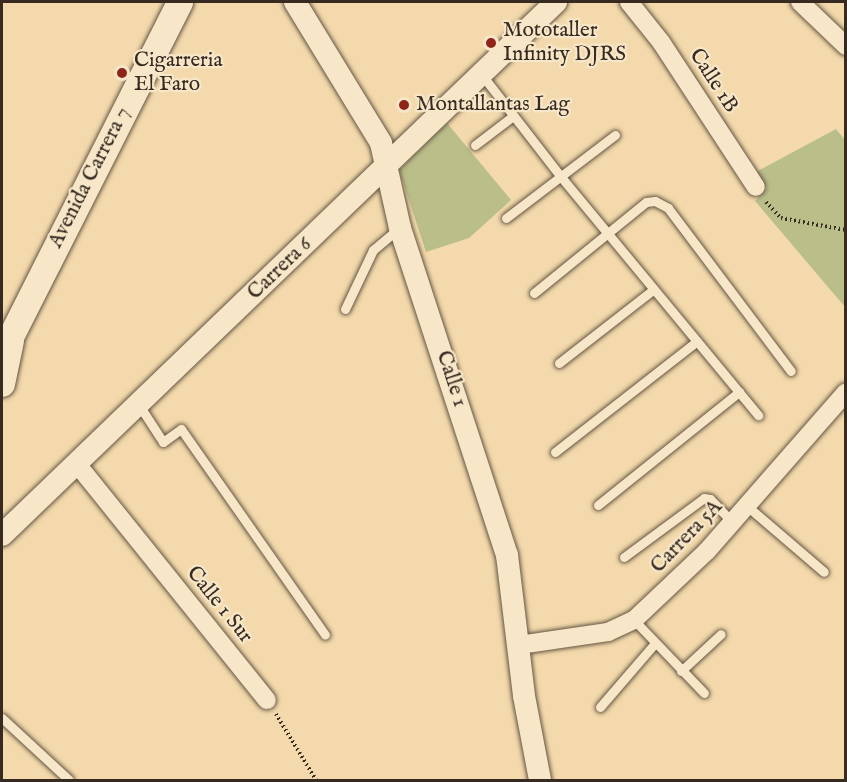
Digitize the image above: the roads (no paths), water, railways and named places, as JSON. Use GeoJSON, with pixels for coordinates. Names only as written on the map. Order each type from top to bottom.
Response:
{"type":"FeatureCollection","features":[{"type":"Feature","properties":{"kind":"main road","name":"Avenida Carrera 7"},"geometry":{"type":"LineString","coordinates":[[2,384],[5,347],[180,2]]}},
{"type":"Feature","properties":{"kind":"street","name":"Calle 1"},"geometry":{"type":"LineString","coordinates":[[295,2],[370,122],[386,164],[400,228],[500,525],[514,586],[524,696],[540,780]]}},
{"type":"Feature","properties":{"kind":"street","name":"Carrera 6"},"geometry":{"type":"LineString","coordinates":[[2,536],[556,2]]}},
{"type":"Feature","properties":{"kind":"street","name":"Calle 1B"},"geometry":{"type":"LineString","coordinates":[[629,2],[661,42],[756,187]]}},
{"type":"Feature","properties":{"kind":"street"},"geometry":{"type":"LineString","coordinates":[[800,2],[846,46]]}},
{"type":"Feature","properties":{"kind":"street","name":"Carrera 5A"},"geometry":{"type":"LineString","coordinates":[[519,645],[608,632],[634,620],[733,523],[826,411],[846,392]]}},
{"type":"Feature","properties":{"kind":"street"},"geometry":{"type":"LineString","coordinates":[[826,411],[846,408]]}},
{"type":"Feature","properties":{"kind":"street","name":"Calle 1 Sur"},"geometry":{"type":"LineString","coordinates":[[77,464],[267,700]]}},
{"type":"Feature","properties":{"kind":"lane"},"geometry":{"type":"LineString","coordinates":[[480,73],[562,178],[758,415]]}},
{"type":"Feature","properties":{"kind":"lane"},"geometry":{"type":"LineString","coordinates":[[475,145],[513,116]]}},
{"type":"Feature","properties":{"kind":"lane"},"geometry":{"type":"LineString","coordinates":[[506,218],[562,178],[615,135]]}},
{"type":"Feature","properties":{"kind":"lane"},"geometry":{"type":"LineString","coordinates":[[534,293],[646,202],[655,201],[668,208],[791,371]]}},
{"type":"Feature","properties":{"kind":"lane"},"geometry":{"type":"LineString","coordinates":[[345,309],[373,250],[400,228]]}},
{"type":"Feature","properties":{"kind":"lane"},"geometry":{"type":"LineString","coordinates":[[559,363],[654,289]]}},
{"type":"Feature","properties":{"kind":"lane"},"geometry":{"type":"LineString","coordinates":[[555,452],[697,341]]}},
{"type":"Feature","properties":{"kind":"lane"},"geometry":{"type":"LineString","coordinates":[[598,505],[740,392]]}},
{"type":"Feature","properties":{"kind":"lane"},"geometry":{"type":"LineString","coordinates":[[139,405],[163,442],[181,429],[326,635]]}},
{"type":"Feature","properties":{"kind":"lane"},"geometry":{"type":"LineString","coordinates":[[624,557],[704,498],[710,499],[733,523]]}},
{"type":"Feature","properties":{"kind":"lane"},"geometry":{"type":"LineString","coordinates":[[747,506],[824,572]]}},
{"type":"Feature","properties":{"kind":"lane"},"geometry":{"type":"LineString","coordinates":[[634,620],[704,693]]}},
{"type":"Feature","properties":{"kind":"lane"},"geometry":{"type":"LineString","coordinates":[[681,671],[721,634]]}},
{"type":"Feature","properties":{"kind":"lane"},"geometry":{"type":"LineString","coordinates":[[600,707],[655,643]]}},
{"type":"Feature","properties":{"kind":"lane"},"geometry":{"type":"LineString","coordinates":[[2,718],[69,780]]}},
{"type":"Feature","properties":{"kind":"place","name":"Mototaller Infinity DJRS"},"geometry":{"type":"Point","coordinates":[491,43]}},
{"type":"Feature","properties":{"kind":"place","name":"Cigarreria El Faro"},"geometry":{"type":"Point","coordinates":[122,73]}},
{"type":"Feature","properties":{"kind":"place","name":"Montallantas Lag"},"geometry":{"type":"Point","coordinates":[404,105]}}]}
